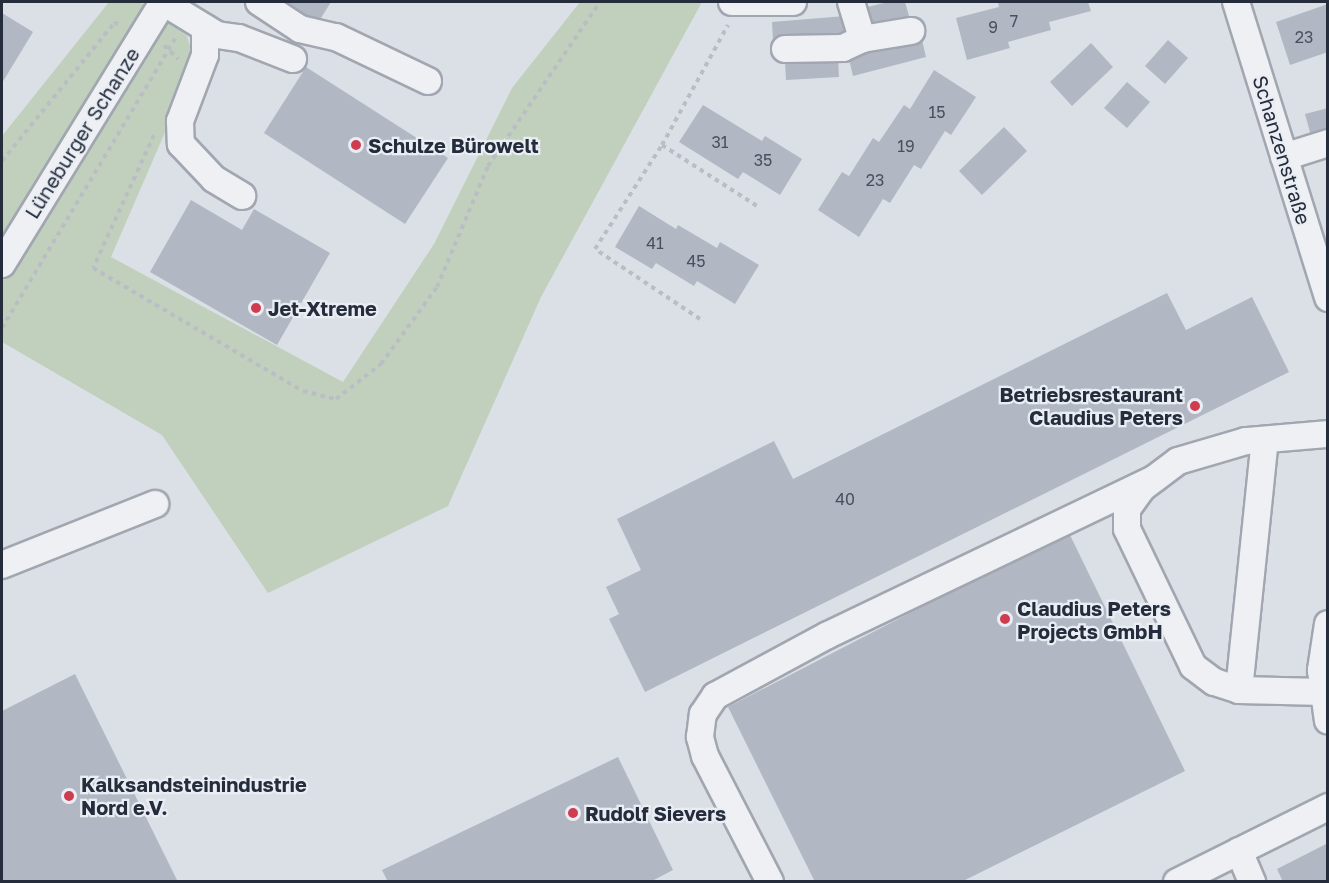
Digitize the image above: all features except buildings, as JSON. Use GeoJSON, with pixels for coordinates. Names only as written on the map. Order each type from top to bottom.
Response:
{"type":"FeatureCollection","features":[{"type":"Feature","properties":{"kind":"street"},"geometry":{"type":"LineString","coordinates":[[163,2],[217,35],[239,38],[287,56],[292,33],[300,29]]}},
{"type":"Feature","properties":{"kind":"street","name":"Lüneburger Schanze"},"geometry":{"type":"LineString","coordinates":[[2,264],[163,2]]}},
{"type":"Feature","properties":{"kind":"street"},"geometry":{"type":"LineString","coordinates":[[259,2],[300,29],[336,37],[428,81]]}},
{"type":"Feature","properties":{"kind":"street"},"geometry":{"type":"LineString","coordinates":[[736,2],[793,2]]}},
{"type":"Feature","properties":{"kind":"street"},"geometry":{"type":"LineString","coordinates":[[851,2],[862,39]]}},
{"type":"Feature","properties":{"kind":"street","name":"Schanzenstraße"},"geometry":{"type":"LineString","coordinates":[[1236,2],[1328,298]]}},
{"type":"Feature","properties":{"kind":"street"},"geometry":{"type":"LineString","coordinates":[[198,23],[205,55],[180,121],[181,144],[214,179],[242,196]]}},
{"type":"Feature","properties":{"kind":"street"},"geometry":{"type":"LineString","coordinates":[[785,49],[843,48],[862,39],[911,31]]}},
{"type":"Feature","properties":{"kind":"street"},"geometry":{"type":"LineString","coordinates":[[1284,157],[1328,143]]}},
{"type":"Feature","properties":{"kind":"street"},"geometry":{"type":"LineString","coordinates":[[1324,692],[1239,690],[1214,682],[1192,666],[1127,529],[1127,509],[1154,479],[1178,461],[1265,440],[1328,434]]}},
{"type":"Feature","properties":{"kind":"street"},"geometry":{"type":"LineString","coordinates":[[1239,690],[1265,440]]}},
{"type":"Feature","properties":{"kind":"street"},"geometry":{"type":"LineString","coordinates":[[770,882],[705,756],[699,737],[703,714],[715,696],[828,635],[1154,479]]}},
{"type":"Feature","properties":{"kind":"street"},"geometry":{"type":"LineString","coordinates":[[2,565],[155,504]]}},
{"type":"Feature","properties":{"kind":"street"},"geometry":{"type":"LineString","coordinates":[[1328,624],[1321,670],[1328,721]]}},
{"type":"Feature","properties":{"kind":"street"},"geometry":{"type":"LineString","coordinates":[[1177,882],[1328,807]]}},
{"type":"Feature","properties":{"kind":"street"},"geometry":{"type":"LineString","coordinates":[[1239,851],[1252,882]]}},
{"type":"Feature","properties":{"kind":"path"},"geometry":{"type":"LineString","coordinates":[[156,130],[93,268],[303,391],[336,399],[381,364],[437,287],[488,166],[600,2]]}},
{"type":"Feature","properties":{"kind":"path"},"geometry":{"type":"LineString","coordinates":[[700,320],[595,249],[662,145],[736,2]]}},
{"type":"Feature","properties":{"kind":"path"},"geometry":{"type":"LineString","coordinates":[[2,161],[114,23]]}},
{"type":"Feature","properties":{"kind":"path"},"geometry":{"type":"LineString","coordinates":[[2,328],[156,68],[198,23]]}},
{"type":"Feature","properties":{"kind":"path"},"geometry":{"type":"LineString","coordinates":[[662,145],[757,206]]}},
{"type":"Feature","properties":{"kind":"green space"},"geometry":{"type":"Polygon","coordinates":[[[109,2],[140,2],[187,36],[195,63],[111,257],[343,382],[434,244],[512,88],[580,2],[702,2],[541,297],[448,506],[268,593],[162,435],[2,342],[2,136],[109,2]]]}},
{"type":"Feature","properties":{"kind":"place","name":"Schulze Bürowelt"},"geometry":{"type":"Point","coordinates":[356,145]}},
{"type":"Feature","properties":{"kind":"place","name":"Jet-Xtreme"},"geometry":{"type":"Point","coordinates":[256,308]}},
{"type":"Feature","properties":{"kind":"place","name":"Betriebsrestaurant Claudius Peters"},"geometry":{"type":"Point","coordinates":[1195,406]}},
{"type":"Feature","properties":{"kind":"place","name":"Claudius Peters Projects GmbH"},"geometry":{"type":"Point","coordinates":[1005,619]}},
{"type":"Feature","properties":{"kind":"place","name":"Kalksandsteinindustrie Nord e.V."},"geometry":{"type":"Point","coordinates":[69,796]}},
{"type":"Feature","properties":{"kind":"place","name":"Rudolf Sievers"},"geometry":{"type":"Point","coordinates":[573,813]}}]}
